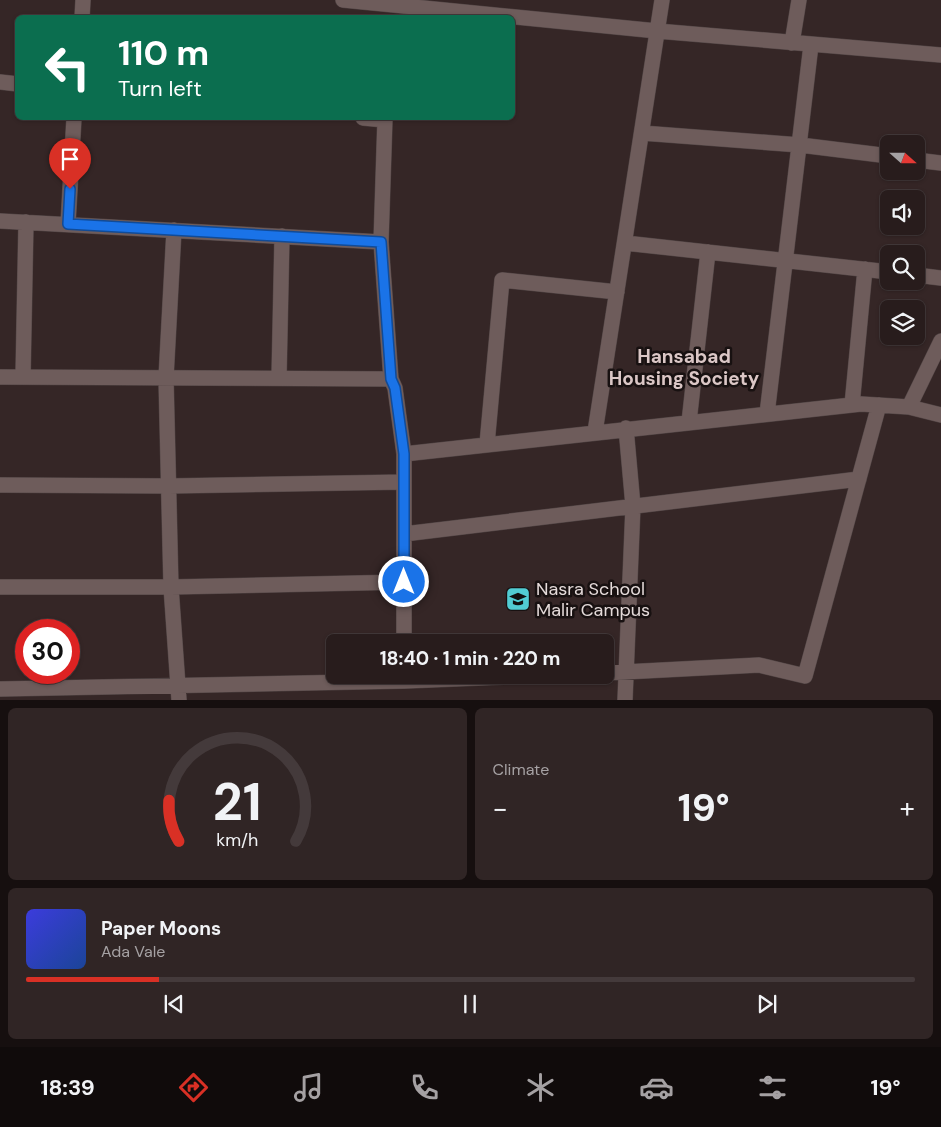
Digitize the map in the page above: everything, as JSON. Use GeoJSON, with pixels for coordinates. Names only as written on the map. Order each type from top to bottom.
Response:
{"type":"FeatureCollection","features":[{"type":"Feature","properties":{"kind":"street"},"geometry":{"type":"LineString","coordinates":[[82,15],[83,0]]}},
{"type":"Feature","properties":{"kind":"street"},"geometry":{"type":"LineString","coordinates":[[342,0],[382,6],[481,15]]}},
{"type":"Feature","properties":{"kind":"street"},"geometry":{"type":"LineString","coordinates":[[595,432],[662,0]]}},
{"type":"Feature","properties":{"kind":"street"},"geometry":{"type":"LineString","coordinates":[[792,43],[799,0]]}},
{"type":"Feature","properties":{"kind":"street"},"geometry":{"type":"LineString","coordinates":[[515,18],[811,45],[941,53]]}},
{"type":"Feature","properties":{"kind":"street"},"geometry":{"type":"LineString","coordinates":[[767,414],[811,45]]}},
{"type":"Feature","properties":{"kind":"street"},"geometry":{"type":"LineString","coordinates":[[0,82],[15,84]]}},
{"type":"Feature","properties":{"kind":"street"},"geometry":{"type":"LineString","coordinates":[[68,224],[74,120]]}},
{"type":"Feature","properties":{"kind":"street"},"geometry":{"type":"LineString","coordinates":[[385,120],[381,242],[391,379],[395,388],[404,454],[404,634]]}},
{"type":"Feature","properties":{"kind":"street"},"geometry":{"type":"LineString","coordinates":[[642,133],[800,145],[880,155]]}},
{"type":"Feature","properties":{"kind":"street"},"geometry":{"type":"LineString","coordinates":[[925,161],[941,163]]}},
{"type":"Feature","properties":{"kind":"street"},"geometry":{"type":"LineString","coordinates":[[0,221],[381,242]]}},
{"type":"Feature","properties":{"kind":"street"},"geometry":{"type":"LineString","coordinates":[[23,377],[26,222]]}},
{"type":"Feature","properties":{"kind":"street"},"geometry":{"type":"LineString","coordinates":[[174,230],[166,378],[171,587],[178,692]]}},
{"type":"Feature","properties":{"kind":"street"},"geometry":{"type":"LineString","coordinates":[[279,378],[282,236]]}},
{"type":"Feature","properties":{"kind":"street"},"geometry":{"type":"LineString","coordinates":[[625,242],[880,271]]}},
{"type":"Feature","properties":{"kind":"street"},"geometry":{"type":"LineString","coordinates":[[688,422],[708,252]]}},
{"type":"Feature","properties":{"kind":"street"},"geometry":{"type":"LineString","coordinates":[[852,405],[865,270]]}},
{"type":"Feature","properties":{"kind":"street"},"geometry":{"type":"LineString","coordinates":[[925,276],[941,278]]}},
{"type":"Feature","properties":{"kind":"street"},"geometry":{"type":"LineString","coordinates":[[487,444],[502,280],[617,292]]}},
{"type":"Feature","properties":{"kind":"street"},"geometry":{"type":"LineString","coordinates":[[909,407],[941,341]]}},
{"type":"Feature","properties":{"kind":"street"},"geometry":{"type":"LineString","coordinates":[[0,376],[391,379]]}},
{"type":"Feature","properties":{"kind":"street"},"geometry":{"type":"LineString","coordinates":[[404,454],[626,428],[852,405],[909,407],[941,415]]}},
{"type":"Feature","properties":{"kind":"street"},"geometry":{"type":"LineString","coordinates":[[614,673],[759,665],[805,676],[879,405]]}},
{"type":"Feature","properties":{"kind":"street"},"geometry":{"type":"LineString","coordinates":[[625,700],[633,506],[626,428]]}},
{"type":"Feature","properties":{"kind":"street"},"geometry":{"type":"LineString","coordinates":[[404,534],[859,479]]}},
{"type":"Feature","properties":{"kind":"street"},"geometry":{"type":"LineString","coordinates":[[0,485],[169,486],[404,482]]}},
{"type":"Feature","properties":{"kind":"street"},"geometry":{"type":"LineString","coordinates":[[0,587],[171,587],[404,582]]}},
{"type":"Feature","properties":{"kind":"street"},"geometry":{"type":"LineString","coordinates":[[0,689],[178,692],[326,683]]}},
{"type":"Feature","properties":{"kind":"place","name":"Nasra School Malir Campus"},"geometry":{"type":"Point","coordinates":[518,599]}},
{"type":"Feature","properties":{"kind":"district","name":"Hansabad Housing Society"},"geometry":{"type":"Point","coordinates":[684,367]}},
{"type":"Feature","properties":{"kind":"route"},"geometry":{"type":"LineString","coordinates":[[70,189],[68,224],[381,242],[391,379],[395,388],[404,454],[404,582]]}}]}
